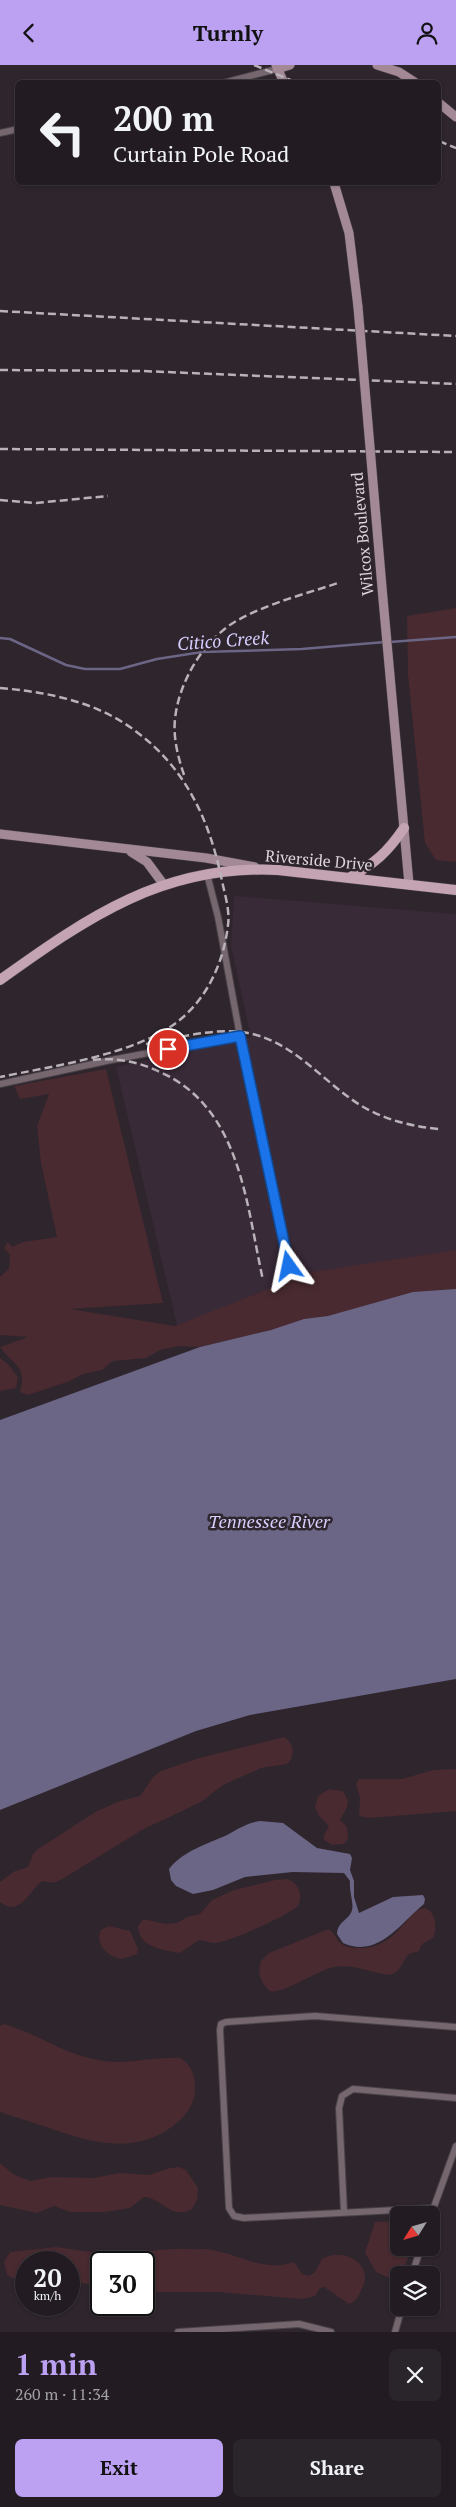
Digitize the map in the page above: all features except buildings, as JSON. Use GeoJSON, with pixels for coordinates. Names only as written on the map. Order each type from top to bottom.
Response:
{"type":"FeatureCollection","features":[{"type":"Feature","properties":{"kind":"main road"},"geometry":{"type":"LineString","coordinates":[[282,80],[276,67],[290,65]]}},
{"type":"Feature","properties":{"kind":"main road"},"geometry":{"type":"LineString","coordinates":[[377,65],[398,72],[411,80]]}},
{"type":"Feature","properties":{"kind":"main road"},"geometry":{"type":"LineString","coordinates":[[441,105],[456,117]]}},
{"type":"Feature","properties":{"kind":"main road","name":"Wilcox Boulevard"},"geometry":{"type":"LineString","coordinates":[[335,185],[349,233],[358,307],[409,885]]}},
{"type":"Feature","properties":{"kind":"main road"},"geometry":{"type":"LineString","coordinates":[[349,878],[380,859],[404,828]]}},
{"type":"Feature","properties":{"kind":"main road"},"geometry":{"type":"LineString","coordinates":[[0,834],[206,858],[266,869]]}},
{"type":"Feature","properties":{"kind":"main road"},"geometry":{"type":"LineString","coordinates":[[129,850],[147,862],[164,885]]}},
{"type":"Feature","properties":{"kind":"main road","name":"Riverside Drive"},"geometry":{"type":"LineString","coordinates":[[0,980],[91,917],[133,896],[164,885],[206,874],[266,869],[456,890]]}},
{"type":"Feature","properties":{"kind":"street"},"geometry":{"type":"LineString","coordinates":[[233,80],[276,67]]}},
{"type":"Feature","properties":{"kind":"street"},"geometry":{"type":"LineString","coordinates":[[0,133],[15,130]]}},
{"type":"Feature","properties":{"kind":"street"},"geometry":{"type":"LineString","coordinates":[[206,874],[218,917],[240,1036],[289,1266]]}},
{"type":"Feature","properties":{"kind":"street"},"geometry":{"type":"LineString","coordinates":[[0,1084],[111,1060],[240,1036]]}},
{"type":"Feature","properties":{"kind":"street"},"geometry":{"type":"LineString","coordinates":[[390,2211],[241,2218],[234,2216],[230,2212],[220,2036],[222,2025],[230,2021],[315,2015],[456,2027]]}},
{"type":"Feature","properties":{"kind":"street"},"geometry":{"type":"LineString","coordinates":[[344,2212],[339,2108],[342,2096],[353,2089],[456,2098]]}},
{"type":"Feature","properties":{"kind":"street"},"geometry":{"type":"LineString","coordinates":[[434,2206],[456,2146]]}},
{"type":"Feature","properties":{"kind":"street"},"geometry":{"type":"LineString","coordinates":[[395,2332],[399,2316]]}},
{"type":"Feature","properties":{"kind":"street"},"geometry":{"type":"LineString","coordinates":[[178,2332],[299,2325],[331,2332]]}},
{"type":"Feature","properties":{"kind":"shaded area"},"geometry":{"type":"Polygon","coordinates":[[[456,608],[456,862],[436,860],[425,843],[408,675],[407,616],[456,608]]]}},
{"type":"Feature","properties":{"kind":"shaded area"},"geometry":{"type":"Polygon","coordinates":[[[234,896],[456,914],[456,1261],[203,1325],[177,1325],[116,1067],[251,1037],[231,946],[234,896]]]}},
{"type":"Feature","properties":{"kind":"shaded area"},"geometry":{"type":"Polygon","coordinates":[[[106,1069],[163,1303],[70,1309],[175,1326],[312,1272],[456,1250],[456,1294],[328,1316],[200,1347],[179,1346],[160,1350],[146,1358],[113,1361],[102,1370],[83,1374],[70,1381],[28,1395],[20,1392],[22,1377],[20,1371],[0,1347],[28,1337],[0,1335],[0,1277],[9,1269],[10,1255],[4,1248],[8,1242],[12,1247],[23,1242],[57,1237],[41,1163],[37,1126],[49,1094],[20,1099],[14,1086],[106,1069]]]}},
{"type":"Feature","properties":{"kind":"shaded area"},"geometry":{"type":"Polygon","coordinates":[[[0,1358],[8,1364],[18,1377],[16,1388],[0,1391],[0,1358]]]}},
{"type":"Feature","properties":{"kind":"shaded area"},"geometry":{"type":"Polygon","coordinates":[[[284,1737],[290,1743],[293,1750],[292,1757],[287,1764],[261,1768],[223,1785],[201,1802],[142,1830],[64,1878],[54,1883],[42,1881],[19,1905],[13,1907],[0,1902],[0,1882],[15,1871],[28,1867],[33,1854],[38,1849],[97,1811],[120,1801],[140,1796],[153,1777],[161,1771],[199,1758],[284,1737]]]}},
{"type":"Feature","properties":{"kind":"shaded area"},"geometry":{"type":"Polygon","coordinates":[[[456,1769],[456,1811],[369,1818],[359,1816],[360,1798],[356,1784],[359,1779],[402,1779],[433,1770],[456,1769]]]}},
{"type":"Feature","properties":{"kind":"shaded area"},"geometry":{"type":"Polygon","coordinates":[[[329,1789],[342,1791],[348,1802],[340,1820],[347,1827],[348,1839],[344,1844],[332,1845],[324,1840],[324,1835],[329,1826],[319,1816],[315,1807],[318,1796],[329,1789]]]}},
{"type":"Feature","properties":{"kind":"shaded area"},"geometry":{"type":"Polygon","coordinates":[[[287,1879],[294,1883],[299,1890],[298,1906],[270,1922],[231,1939],[214,1943],[199,1940],[180,1953],[153,1946],[142,1939],[139,1933],[138,1926],[143,1919],[166,1924],[177,1923],[187,1917],[200,1914],[212,1900],[234,1890],[287,1879]]]}},
{"type":"Feature","properties":{"kind":"shaded area"},"geometry":{"type":"Polygon","coordinates":[[[425,1908],[434,1917],[435,1930],[433,1938],[422,1944],[419,1951],[409,1954],[398,1970],[392,1974],[387,1975],[341,1966],[327,1969],[291,1986],[275,1991],[270,1991],[262,1981],[259,1973],[261,1961],[269,1953],[326,1930],[330,1930],[347,1947],[362,1948],[375,1946],[393,1935],[413,1914],[425,1908]]]}},
{"type":"Feature","properties":{"kind":"shaded area"},"geometry":{"type":"Polygon","coordinates":[[[109,1926],[130,1931],[138,1949],[137,1954],[122,1959],[107,1953],[101,1945],[99,1935],[101,1930],[109,1926]]]}},
{"type":"Feature","properties":{"kind":"shaded area"},"geometry":{"type":"Polygon","coordinates":[[[4,2024],[70,2052],[98,2060],[121,2062],[171,2058],[182,2059],[189,2065],[195,2083],[195,2092],[190,2107],[181,2119],[157,2136],[125,2144],[93,2141],[76,2137],[0,2112],[0,2026],[4,2024]]]}},
{"type":"Feature","properties":{"kind":"shaded area"},"geometry":{"type":"Polygon","coordinates":[[[0,2163],[13,2174],[30,2181],[52,2177],[93,2178],[120,2173],[149,2175],[179,2167],[186,2170],[198,2188],[197,2200],[192,2209],[185,2212],[173,2211],[150,2198],[144,2197],[130,2208],[105,2212],[70,2212],[54,2206],[37,2213],[0,2205],[0,2163]]]}},
{"type":"Feature","properties":{"kind":"shaded area"},"geometry":{"type":"Polygon","coordinates":[[[390,2221],[390,2256],[408,2256],[405,2266],[390,2266],[390,2278],[376,2272],[365,2253],[375,2222],[390,2221]]]}},
{"type":"Feature","properties":{"kind":"shaded area"},"geometry":{"type":"Polygon","coordinates":[[[56,2247],[90,2252],[90,2285],[80,2283],[80,2251],[19,2251],[56,2247]]]}},
{"type":"Feature","properties":{"kind":"shaded area"},"geometry":{"type":"Polygon","coordinates":[[[175,2249],[214,2250],[271,2265],[294,2262],[302,2274],[309,2276],[315,2272],[322,2259],[328,2256],[342,2255],[355,2260],[360,2265],[364,2271],[365,2278],[357,2299],[349,2304],[324,2287],[320,2288],[315,2296],[303,2299],[217,2292],[155,2292],[154,2251],[175,2249]]]}},
{"type":"Feature","properties":{"kind":"shaded area"},"geometry":{"type":"Polygon","coordinates":[[[15,2251],[15,2279],[7,2275],[4,2262],[10,2252],[15,2251]]]}},
{"type":"Feature","properties":{"kind":"water","name":"Tennessee River"},"geometry":{"type":"Polygon","coordinates":[[[456,1289],[456,1679],[250,1715],[196,1731],[0,1810],[0,1420],[200,1347],[271,1330],[304,1319],[328,1316],[413,1292],[456,1289]]]}},
{"type":"Feature","properties":{"kind":"water"},"geometry":{"type":"Polygon","coordinates":[[[260,1821],[283,1823],[317,1848],[350,1854],[352,1858],[350,1870],[354,1881],[354,1897],[359,1913],[393,1897],[423,1895],[425,1899],[424,1904],[388,1936],[368,1946],[356,1947],[343,1943],[337,1934],[341,1923],[351,1914],[352,1907],[350,1881],[344,1873],[293,1872],[245,1877],[213,1890],[193,1894],[176,1886],[171,1880],[169,1869],[181,1857],[251,1823],[260,1821]]]}},
{"type":"Feature","properties":{"kind":"waterway","name":"Citico Creek"},"geometry":{"type":"LineString","coordinates":[[390,642],[456,637]]}},
{"type":"Feature","properties":{"kind":"waterway","name":"Citico Creek"},"geometry":{"type":"LineString","coordinates":[[0,638],[10,639],[66,665],[85,669],[120,669],[157,659],[202,652],[302,649],[385,642]]}},
{"type":"Feature","properties":{"kind":"railway"},"geometry":{"type":"LineString","coordinates":[[254,65],[291,80]]}},
{"type":"Feature","properties":{"kind":"railway"},"geometry":{"type":"LineString","coordinates":[[441,142],[456,148]]}},
{"type":"Feature","properties":{"kind":"railway"},"geometry":{"type":"LineString","coordinates":[[0,311],[456,336]]}},
{"type":"Feature","properties":{"kind":"railway"},"geometry":{"type":"LineString","coordinates":[[0,370],[142,371],[456,384]]}},
{"type":"Feature","properties":{"kind":"railway"},"geometry":{"type":"LineString","coordinates":[[0,449],[456,452]]}},
{"type":"Feature","properties":{"kind":"railway"},"geometry":{"type":"LineString","coordinates":[[0,500],[36,503],[108,496]]}},
{"type":"Feature","properties":{"kind":"railway"},"geometry":{"type":"LineString","coordinates":[[184,775],[175,733],[177,705],[188,676],[204,650],[214,638],[238,620],[287,599],[338,583]]}},
{"type":"Feature","properties":{"kind":"railway"},"geometry":{"type":"LineString","coordinates":[[0,688],[36,692],[90,706],[123,722],[155,748],[170,763],[183,781],[203,818],[217,859],[228,914],[226,938],[214,976],[200,999],[182,1018],[144,1041],[120,1050],[70,1063],[0,1077]]}},
{"type":"Feature","properties":{"kind":"railway"},"geometry":{"type":"LineString","coordinates":[[146,1044],[209,1032],[248,1033],[264,1038],[294,1053],[346,1095],[369,1110],[398,1121],[439,1129]]}},
{"type":"Feature","properties":{"kind":"railway"},"geometry":{"type":"LineString","coordinates":[[93,1060],[119,1060],[152,1068],[187,1088],[208,1109],[224,1134],[236,1161],[263,1280]]}},
{"type":"Feature","properties":{"kind":"route"},"geometry":{"type":"LineString","coordinates":[[168,1049],[240,1036],[289,1266]]}}]}
